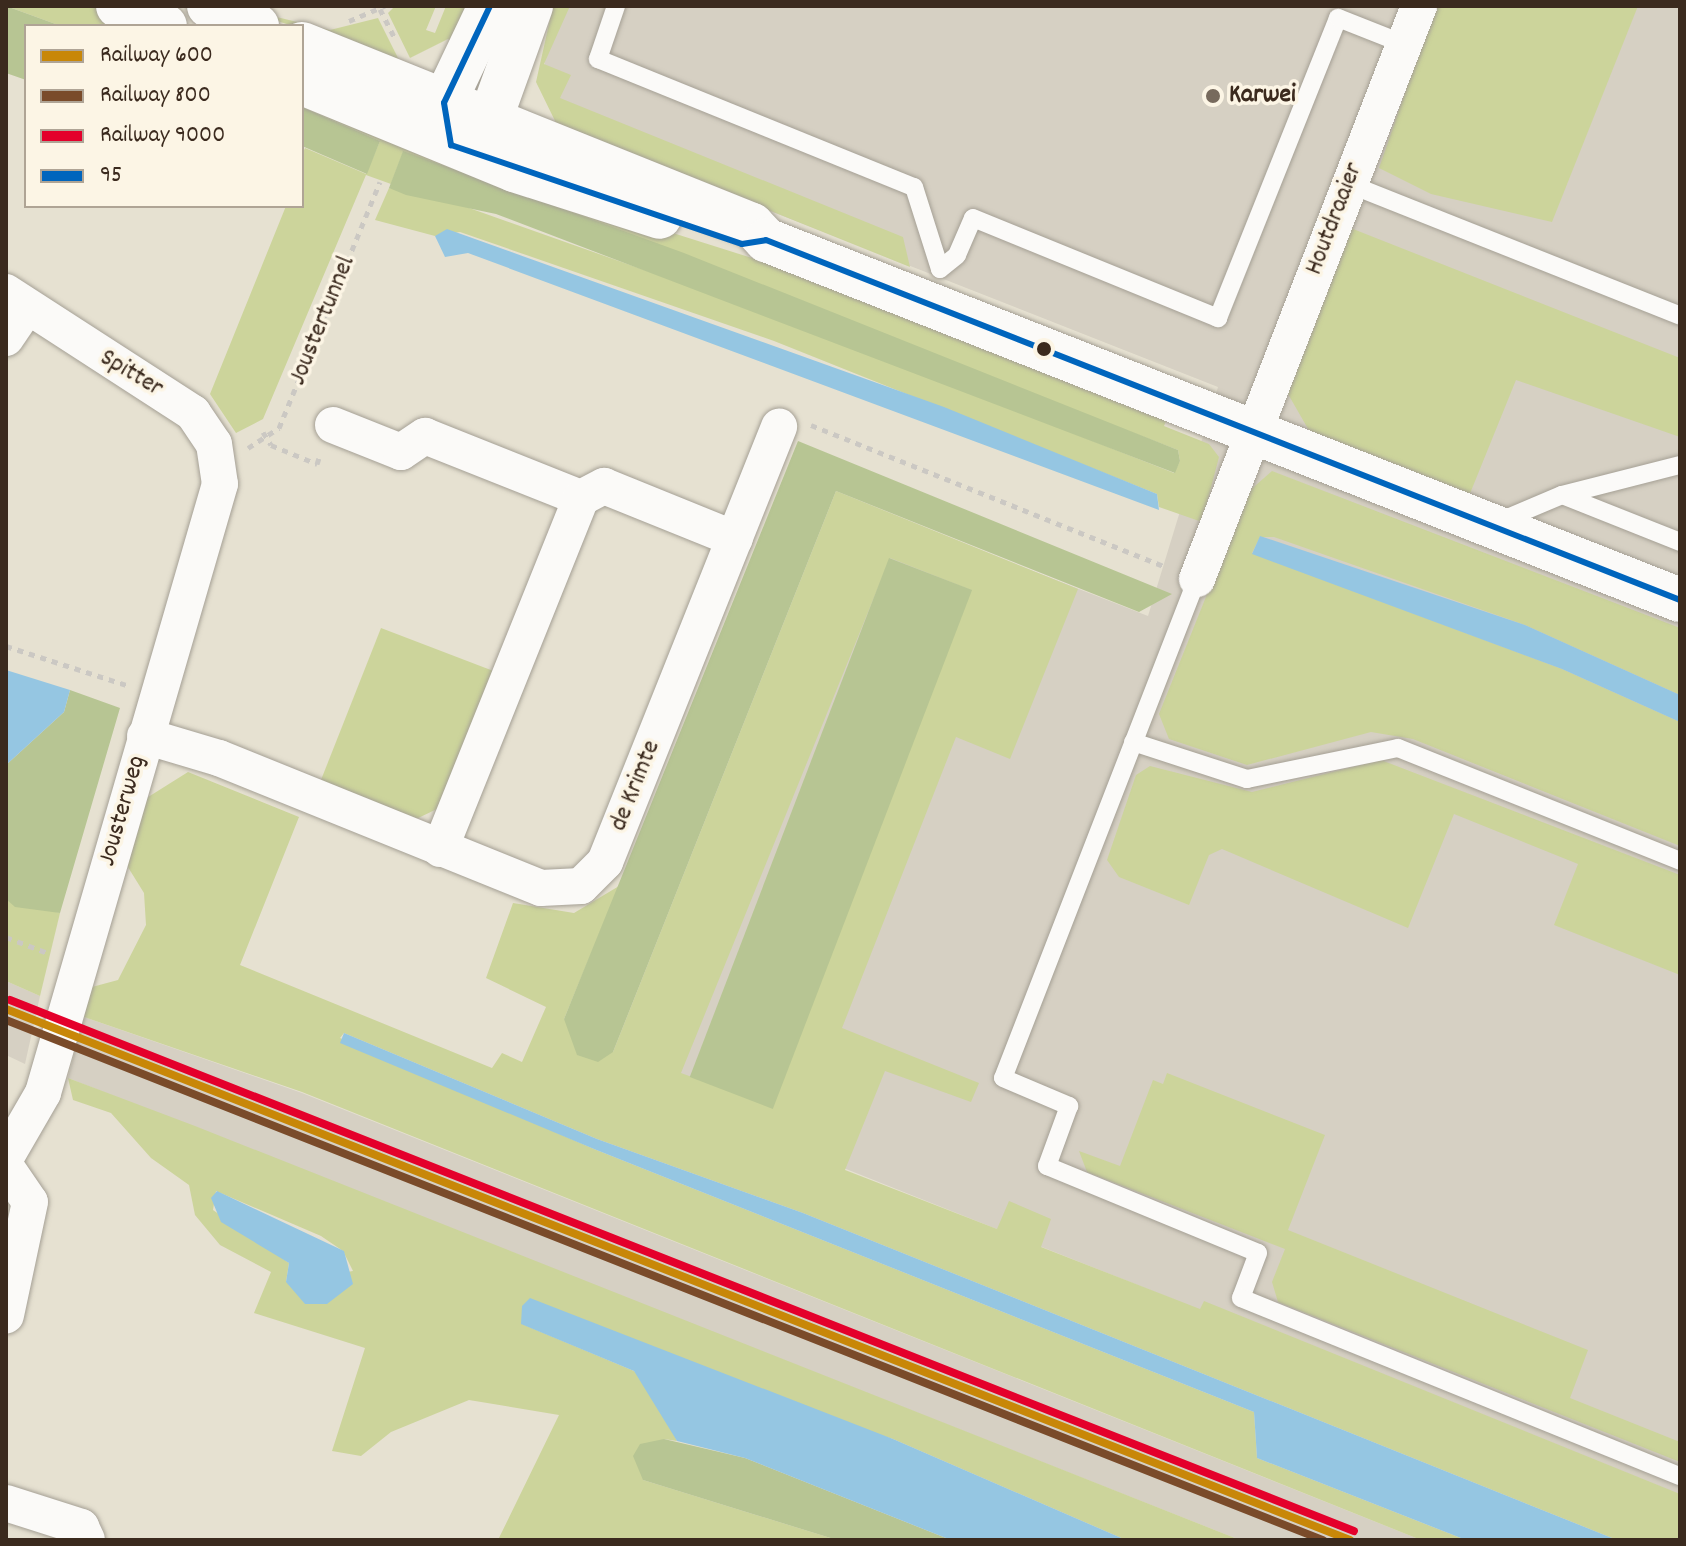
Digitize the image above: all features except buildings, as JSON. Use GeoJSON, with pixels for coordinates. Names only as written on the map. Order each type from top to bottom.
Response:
{"type":"FeatureCollection","features":[{"type":"Feature","properties":{"kind":"main road"},"geometry":{"type":"LineString","coordinates":[[118,6],[160,24]]}},
{"type":"Feature","properties":{"kind":"main road"},"geometry":{"type":"LineString","coordinates":[[209,6],[252,24]]}},
{"type":"Feature","properties":{"kind":"main road"},"geometry":{"type":"LineString","coordinates":[[447,124],[490,6]]}},
{"type":"Feature","properties":{"kind":"main road"},"geometry":{"type":"LineString","coordinates":[[490,120],[531,6]]}},
{"type":"Feature","properties":{"kind":"main road"},"geometry":{"type":"LineString","coordinates":[[304,45],[447,124],[490,120],[752,225],[766,240]]}},
{"type":"Feature","properties":{"kind":"main road"},"geometry":{"type":"LineString","coordinates":[[304,84],[447,124],[742,244],[766,240],[933,286],[1252,431],[1680,600]]}},
{"type":"Feature","properties":{"kind":"street","name":"Houtdraaier"},"geometry":{"type":"LineString","coordinates":[[1197,579],[1419,6]]}},
{"type":"Feature","properties":{"kind":"street","name":"Spitter"},"geometry":{"type":"LineString","coordinates":[[6,338],[17,299],[193,413],[234,452]]}},
{"type":"Feature","properties":{"kind":"street","name":"de Krimte"},"geometry":{"type":"LineString","coordinates":[[145,736],[219,758],[440,849],[552,891],[572,890],[601,870],[779,427]]}},
{"type":"Feature","properties":{"kind":"street"},"geometry":{"type":"LineString","coordinates":[[328,438],[401,452],[425,436],[581,498]]}},
{"type":"Feature","properties":{"kind":"street","name":"Jousterweg"},"geometry":{"type":"LineString","coordinates":[[6,1157],[40,1102],[145,736],[234,452]]}},
{"type":"Feature","properties":{"kind":"street"},"geometry":{"type":"LineString","coordinates":[[440,849],[581,498],[604,486],[735,539]]}},
{"type":"Feature","properties":{"kind":"street"},"geometry":{"type":"LineString","coordinates":[[6,1167],[30,1202],[6,1315]]}},
{"type":"Feature","properties":{"kind":"street"},"geometry":{"type":"LineString","coordinates":[[6,1503],[81,1527],[87,1540]]}},
{"type":"Feature","properties":{"kind":"lane"},"geometry":{"type":"LineString","coordinates":[[616,6],[598,59],[914,187],[933,286]]}},
{"type":"Feature","properties":{"kind":"lane"},"geometry":{"type":"LineString","coordinates":[[933,286],[957,255],[973,218],[1218,318],[1338,18],[1404,44]]}},
{"type":"Feature","properties":{"kind":"lane"},"geometry":{"type":"LineString","coordinates":[[1349,184],[1680,316]]}},
{"type":"Feature","properties":{"kind":"lane"},"geometry":{"type":"LineString","coordinates":[[1491,525],[1562,495],[1680,465]]}},
{"type":"Feature","properties":{"kind":"lane"},"geometry":{"type":"LineString","coordinates":[[1562,495],[1680,542]]}},
{"type":"Feature","properties":{"kind":"lane"},"geometry":{"type":"LineString","coordinates":[[1197,579],[1003,1078],[1069,1106],[1047,1166],[1258,1253],[1241,1298],[1680,1476]]}},
{"type":"Feature","properties":{"kind":"lane"},"geometry":{"type":"LineString","coordinates":[[1133,742],[1247,779],[1398,748],[1680,861]]}},
{"type":"Feature","properties":{"kind":"path","name":"Joustertunnel"},"geometry":{"type":"LineString","coordinates":[[267,439],[285,414],[380,182]]}},
{"type":"Feature","properties":{"kind":"path"},"geometry":{"type":"LineString","coordinates":[[779,427],[805,423],[1197,579]]}},
{"type":"Feature","properties":{"kind":"path"},"geometry":{"type":"LineString","coordinates":[[263,432],[267,439],[317,464],[328,438]]}},
{"type":"Feature","properties":{"kind":"path"},"geometry":{"type":"LineString","coordinates":[[234,452],[267,439]]}},
{"type":"Feature","properties":{"kind":"path"},"geometry":{"type":"LineString","coordinates":[[6,646],[132,687]]}},
{"type":"Feature","properties":{"kind":"path"},"geometry":{"type":"LineString","coordinates":[[6,937],[55,956]]}},
{"type":"Feature","properties":{"kind":"shaded area"},"geometry":{"type":"Polygon","coordinates":[[[567,6],[1680,6],[1680,1501],[615,1077],[845,498],[1148,616],[1218,387],[567,131],[544,62],[567,6]]]}},
{"type":"Feature","properties":{"kind":"shaded area"},"geometry":{"type":"Polygon","coordinates":[[[6,981],[40,996],[25,1064],[6,1055],[6,981]]]}},
{"type":"Feature","properties":{"kind":"shaded area"},"geometry":{"type":"Polygon","coordinates":[[[84,1017],[302,1093],[1421,1540],[1240,1540],[68,1078],[84,1017]]]}},
{"type":"Feature","properties":{"kind":"green space"},"geometry":{"type":"Polygon","coordinates":[[[6,6],[94,6],[136,24],[56,24],[6,6]]]}},
{"type":"Feature","properties":{"kind":"green space"},"geometry":{"type":"Polygon","coordinates":[[[6,6],[56,24],[24,24],[24,79],[6,73],[6,6]]]}},
{"type":"Feature","properties":{"kind":"green space"},"geometry":{"type":"Polygon","coordinates":[[[231,6],[330,30],[378,18],[399,60],[304,29],[304,24],[287,24],[231,6]]]}},
{"type":"Feature","properties":{"kind":"green space"},"geometry":{"type":"Polygon","coordinates":[[[395,6],[436,6],[426,30],[435,33],[446,6],[480,6],[457,44],[448,39],[410,58],[388,13],[395,6]]]}},
{"type":"Feature","properties":{"kind":"green space"},"geometry":{"type":"Polygon","coordinates":[[[553,6],[570,6],[544,64],[571,75],[560,98],[903,237],[910,267],[557,125],[536,82],[553,6]]]}},
{"type":"Feature","properties":{"kind":"green space"},"geometry":{"type":"Polygon","coordinates":[[[1435,6],[1638,6],[1552,222],[1431,194],[1379,168],[1435,6]]]}},
{"type":"Feature","properties":{"kind":"green space"},"geometry":{"type":"Polygon","coordinates":[[[304,95],[559,197],[774,265],[1167,419],[1164,426],[1209,444],[1219,457],[1202,522],[1159,507],[1157,494],[774,341],[460,232],[435,236],[375,220],[389,188],[441,198],[791,322],[1174,473],[1180,461],[1178,450],[403,152],[391,184],[366,175],[263,419],[236,433],[210,394],[285,208],[304,208],[304,150],[366,174],[380,141],[304,108],[304,95]]]}},
{"type":"Feature","properties":{"kind":"green space"},"geometry":{"type":"Polygon","coordinates":[[[304,108],[380,141],[367,174],[304,147],[304,108]]]}},
{"type":"Feature","properties":{"kind":"green space"},"geometry":{"type":"Polygon","coordinates":[[[403,151],[684,253],[1178,450],[1180,461],[1175,473],[496,214],[406,195],[389,188],[403,151]]]}},
{"type":"Feature","properties":{"kind":"green space"},"geometry":{"type":"Polygon","coordinates":[[[1348,227],[1680,358],[1680,437],[1516,380],[1469,496],[1311,434],[1288,394],[1348,227]]]}},
{"type":"Feature","properties":{"kind":"green space"},"geometry":{"type":"Polygon","coordinates":[[[798,441],[1172,594],[1139,612],[836,491],[613,1052],[598,1062],[577,1055],[564,1019],[798,441]]]}},
{"type":"Feature","properties":{"kind":"green space"},"geometry":{"type":"Polygon","coordinates":[[[1272,471],[1680,628],[1680,695],[1525,625],[1274,537],[1260,537],[1252,553],[1562,669],[1680,722],[1680,846],[1413,739],[1371,732],[1247,765],[1169,739],[1159,714],[1248,492],[1272,471]]]}},
{"type":"Feature","properties":{"kind":"green space"},"geometry":{"type":"Polygon","coordinates":[[[836,491],[1078,589],[1010,759],[956,737],[842,1028],[979,1083],[971,1102],[885,1071],[845,1170],[997,1229],[1009,1201],[1051,1219],[1041,1247],[1200,1309],[1204,1301],[1680,1494],[1680,1540],[1617,1540],[803,1213],[597,1139],[344,1033],[340,1038],[594,1149],[1254,1412],[1257,1458],[1466,1540],[1421,1540],[302,1092],[84,1017],[92,987],[118,980],[146,925],[144,893],[126,864],[145,799],[188,772],[299,817],[240,965],[492,1068],[502,1053],[522,1062],[546,1007],[486,978],[513,903],[574,913],[619,886],[564,1019],[613,1052],[836,491]],[[890,558],[681,1073],[760,1102],[971,590],[890,558]]]}},
{"type":"Feature","properties":{"kind":"green space"},"geometry":{"type":"Polygon","coordinates":[[[889,558],[972,590],[773,1109],[690,1077],[889,558]]]}},
{"type":"Feature","properties":{"kind":"green space"},"geometry":{"type":"Polygon","coordinates":[[[381,628],[496,672],[441,807],[410,822],[319,785],[381,628]]]}},
{"type":"Feature","properties":{"kind":"green space"},"geometry":{"type":"Polygon","coordinates":[[[70,690],[120,708],[60,913],[15,907],[6,899],[6,765],[64,712],[70,690]]]}},
{"type":"Feature","properties":{"kind":"green space"},"geometry":{"type":"Polygon","coordinates":[[[1381,760],[1680,875],[1680,975],[1554,925],[1578,864],[1454,814],[1408,928],[1222,849],[1209,855],[1189,905],[1119,877],[1107,860],[1136,775],[1150,766],[1252,792],[1381,760]]]}},
{"type":"Feature","properties":{"kind":"green space"},"geometry":{"type":"Polygon","coordinates":[[[6,899],[60,913],[40,996],[6,981],[6,899]]]}},
{"type":"Feature","properties":{"kind":"green space"},"geometry":{"type":"Polygon","coordinates":[[[1167,1073],[1325,1135],[1288,1230],[1588,1350],[1570,1398],[1680,1442],[1680,1462],[1278,1302],[1272,1282],[1285,1249],[1087,1172],[1079,1151],[1120,1166],[1153,1080],[1163,1084],[1167,1073]]]}},
{"type":"Feature","properties":{"kind":"green space"},"geometry":{"type":"Polygon","coordinates":[[[68,1078],[1240,1540],[1126,1540],[893,1439],[522,1324],[634,1371],[651,1387],[677,1441],[664,1439],[643,1480],[837,1540],[498,1540],[559,1415],[469,1400],[391,1432],[361,1456],[332,1451],[365,1348],[254,1313],[271,1272],[220,1245],[195,1215],[189,1185],[151,1158],[111,1113],[73,1100],[68,1078]],[[216,1191],[213,1210],[289,1263],[286,1282],[353,1271],[343,1251],[321,1236],[216,1191]]]}},
{"type":"Feature","properties":{"kind":"green space"},"geometry":{"type":"Polygon","coordinates":[[[664,1439],[745,1458],[951,1540],[837,1540],[643,1480],[633,1456],[640,1444],[664,1439]]]}},
{"type":"Feature","properties":{"kind":"water"},"geometry":{"type":"Polygon","coordinates":[[[447,229],[944,407],[1157,494],[1159,510],[468,253],[445,257],[435,236],[447,229]]]}},
{"type":"Feature","properties":{"kind":"water"},"geometry":{"type":"Polygon","coordinates":[[[1260,536],[1525,625],[1680,695],[1680,722],[1562,669],[1252,554],[1260,536]]]}},
{"type":"Feature","properties":{"kind":"water"},"geometry":{"type":"Polygon","coordinates":[[[6,670],[70,690],[64,712],[6,765],[6,670]]]}},
{"type":"Feature","properties":{"kind":"water"},"geometry":{"type":"Polygon","coordinates":[[[344,1033],[597,1139],[803,1213],[1617,1540],[1466,1540],[1257,1458],[1254,1412],[594,1149],[340,1043],[344,1033]]]}},
{"type":"Feature","properties":{"kind":"water"},"geometry":{"type":"Polygon","coordinates":[[[217,1191],[344,1251],[353,1284],[327,1304],[305,1304],[286,1282],[289,1263],[221,1222],[211,1198],[217,1191]]]}},
{"type":"Feature","properties":{"kind":"water"},"geometry":{"type":"Polygon","coordinates":[[[530,1298],[893,1439],[1126,1540],[951,1540],[745,1458],[677,1441],[634,1371],[521,1324],[522,1306],[530,1298]]]}},
{"type":"Feature","properties":{"kind":"rail line","name":"9000"},"geometry":{"type":"LineString","coordinates":[[10,1000],[1354,1531]]}},
{"type":"Feature","properties":{"kind":"rail line","name":"600"},"geometry":{"type":"LineString","coordinates":[[6,1009],[1350,1540]]}},
{"type":"Feature","properties":{"kind":"rail line","name":"800"},"geometry":{"type":"LineString","coordinates":[[6,1020],[1323,1540]]}},
{"type":"Feature","properties":{"kind":"transit line","name":"95"},"geometry":{"type":"LineString","coordinates":[[490,6],[444,103],[451,145],[742,244],[766,240],[1680,600]]}},
{"type":"Feature","properties":{"kind":"place","name":"Karwei"},"geometry":{"type":"Point","coordinates":[1213,96]}}]}
